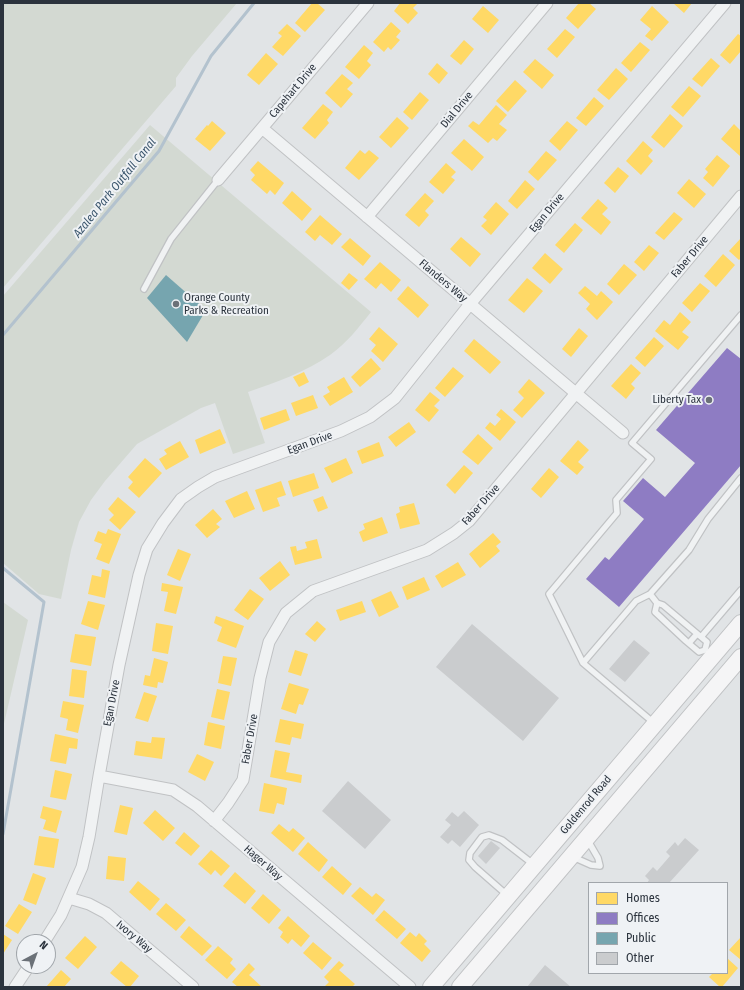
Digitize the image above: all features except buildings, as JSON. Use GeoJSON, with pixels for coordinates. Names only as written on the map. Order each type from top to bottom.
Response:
{"type":"FeatureCollection","features":[{"type":"Feature","properties":{"kind":"main road","name":"Goldenrod Road"},"geometry":{"type":"LineString","coordinates":[[431,987],[655,724],[709,656],[741,623]]}},
{"type":"Feature","properties":{"kind":"main road"},"geometry":{"type":"LineString","coordinates":[[739,664],[736,641],[741,635]]}},
{"type":"Feature","properties":{"kind":"main road"},"geometry":{"type":"LineString","coordinates":[[682,726],[691,701],[710,680],[712,670],[709,656]]}},
{"type":"Feature","properties":{"kind":"main road","name":"Goldenrod Road"},"geometry":{"type":"LineString","coordinates":[[460,987],[682,726],[739,664]]}},
{"type":"Feature","properties":{"kind":"street","name":"Capehart Drive"},"geometry":{"type":"LineString","coordinates":[[218,180],[368,3]]}},
{"type":"Feature","properties":{"kind":"street","name":"Dial Drive"},"geometry":{"type":"LineString","coordinates":[[368,217],[547,3]]}},
{"type":"Feature","properties":{"kind":"street","name":"Egan Drive"},"geometry":{"type":"LineString","coordinates":[[49,934],[61,915],[82,868],[120,665],[139,575],[147,549],[163,523],[181,499],[215,477],[341,431],[370,417],[395,398],[470,304],[725,3]]}},
{"type":"Feature","properties":{"kind":"street","name":"Flanders Way"},"geometry":{"type":"LineString","coordinates":[[262,128],[623,433]]}},
{"type":"Feature","properties":{"kind":"street","name":"Faber Drive"},"geometry":{"type":"LineString","coordinates":[[214,821],[228,804],[243,780],[260,678],[269,642],[286,613],[313,591],[427,550],[454,533],[469,521],[741,196]]}},
{"type":"Feature","properties":{"kind":"street","name":"Hager Way"},"geometry":{"type":"LineString","coordinates":[[99,776],[173,790],[197,806],[410,987]]}},
{"type":"Feature","properties":{"kind":"street","name":"Ivory Way"},"geometry":{"type":"LineString","coordinates":[[69,898],[89,904],[106,913],[193,987]]}},
{"type":"Feature","properties":{"kind":"street"},"geometry":{"type":"LineString","coordinates":[[15,987],[23,974]]}},
{"type":"Feature","properties":{"kind":"lane"},"geometry":{"type":"LineString","coordinates":[[144,289],[171,240],[218,180]]}},
{"type":"Feature","properties":{"kind":"lane"},"geometry":{"type":"LineString","coordinates":[[655,724],[583,663],[549,594],[617,513],[616,500],[651,459],[632,443],[741,315]]}},
{"type":"Feature","properties":{"kind":"lane"},"geometry":{"type":"LineString","coordinates":[[583,663],[636,601],[650,594],[689,550],[708,519],[741,478]]}},
{"type":"Feature","properties":{"kind":"lane"},"geometry":{"type":"LineString","coordinates":[[689,643],[699,635],[741,590]]}},
{"type":"Feature","properties":{"kind":"lane"},"geometry":{"type":"LineString","coordinates":[[650,594],[656,603],[662,605],[707,642],[709,656],[699,652],[655,612],[656,603]]}},
{"type":"Feature","properties":{"kind":"lane"},"geometry":{"type":"LineString","coordinates":[[509,896],[469,860],[470,853],[482,837],[489,835],[502,840],[535,865]]}},
{"type":"Feature","properties":{"kind":"lane"},"geometry":{"type":"LineString","coordinates":[[571,856],[591,866],[601,867],[598,858],[586,838]]}},
{"type":"Feature","properties":{"kind":"shaded area"},"geometry":{"type":"Polygon","coordinates":[[[3,3],[237,3],[192,56],[176,78],[176,86],[3,288],[3,3]]]}},
{"type":"Feature","properties":{"kind":"shaded area"},"geometry":{"type":"Polygon","coordinates":[[[150,125],[371,312],[347,340],[321,361],[290,376],[248,392],[265,443],[233,454],[215,403],[201,408],[137,444],[105,481],[91,500],[79,522],[71,550],[61,599],[39,594],[3,563],[3,296],[150,125]]]}},
{"type":"Feature","properties":{"kind":"shaded area"},"geometry":{"type":"Polygon","coordinates":[[[3,602],[28,620],[3,728],[3,602]]]}},
{"type":"Feature","properties":{"kind":"waterway","name":"Azalea Park Outfall Canal"},"geometry":{"type":"LineString","coordinates":[[3,335],[159,151],[211,56],[254,3]]}},
{"type":"Feature","properties":{"kind":"waterway","name":"Azalea Park Outfall Canal"},"geometry":{"type":"LineString","coordinates":[[3,568],[44,602],[3,834]]}},
{"type":"Feature","properties":{"kind":"place","name":"Orange County Parks & Recreation"},"geometry":{"type":"Point","coordinates":[176,304]}},
{"type":"Feature","properties":{"kind":"place","name":"Liberty Tax"},"geometry":{"type":"Point","coordinates":[709,400]}}]}
